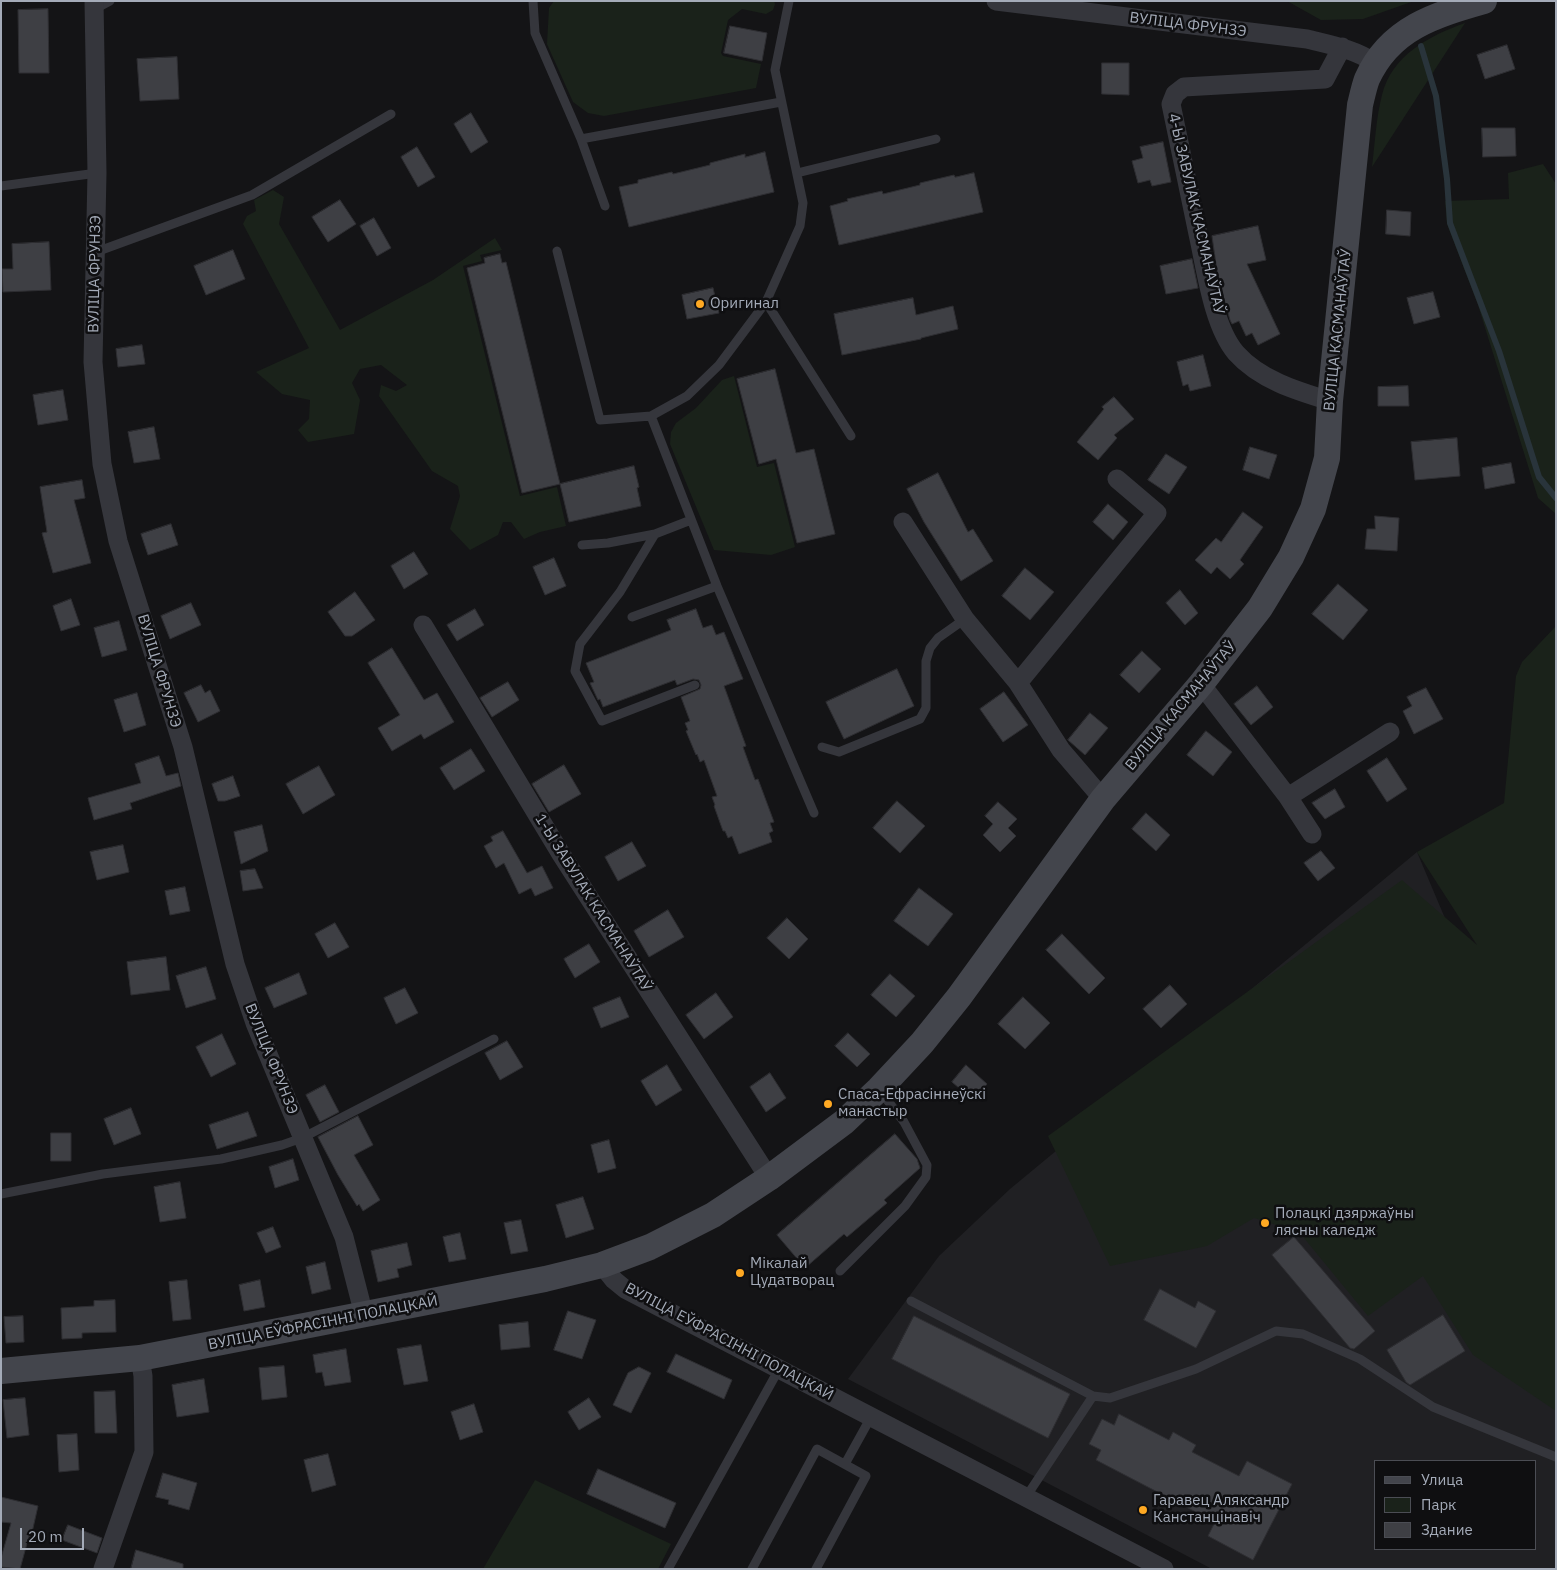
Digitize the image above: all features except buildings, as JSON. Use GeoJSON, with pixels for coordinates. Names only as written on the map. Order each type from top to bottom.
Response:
{"type":"FeatureCollection","features":[{"type":"Feature","properties":{"kind":"main road","name":"ВУЛІЦА КАСМАНАЎТАЎ"},"geometry":{"type":"LineString","coordinates":[[602,1265],[650,1247],[713,1215],[769,1178],[844,1122],[879,1089],[922,1043],[959,996],[1103,799],[1201,684],[1260,608],[1291,557],[1314,508],[1327,458],[1330,401],[1360,105],[1366,81],[1375,63],[1392,43],[1412,28],[1440,14],[1484,1]]}},
{"type":"Feature","properties":{"kind":"main road","name":"ВУЛІЦА ЕЎФРАСІННІ ПОЛАЦКАЙ"},"geometry":{"type":"LineString","coordinates":[[1,1371],[140,1358],[545,1279],[602,1265]]}},
{"type":"Feature","properties":{"kind":"street","name":"ВУЛІЦА ФРУНЗЭ"},"geometry":{"type":"LineString","coordinates":[[1000,2],[1307,39],[1360,53],[1375,63]]}},
{"type":"Feature","properties":{"kind":"street","name":"ВУЛІЦА ФРУНЗЭ"},"geometry":{"type":"LineString","coordinates":[[100,4],[93,362],[102,464],[118,541],[183,746],[235,964],[255,1023],[344,1237],[364,1315]]}},
{"type":"Feature","properties":{"kind":"street","name":"4-Ы ЗАВУЛАК КАСМАНАЎТАЎ"},"geometry":{"type":"LineString","coordinates":[[1330,401],[1292,390],[1249,366],[1235,352],[1224,335],[1212,300],[1171,104],[1175,94],[1184,87],[1324,79],[1342,47]]}},
{"type":"Feature","properties":{"kind":"street"},"geometry":{"type":"LineString","coordinates":[[1018,683],[1157,513],[1117,478]]}},
{"type":"Feature","properties":{"kind":"street"},"geometry":{"type":"LineString","coordinates":[[903,522],[965,619],[1018,683],[1061,750],[1103,799]]}},
{"type":"Feature","properties":{"kind":"street","name":"1-Ы ЗАВУЛАК КАСМАНАЎТАЎ"},"geometry":{"type":"LineString","coordinates":[[423,625],[560,854],[769,1178]]}},
{"type":"Feature","properties":{"kind":"street"},"geometry":{"type":"LineString","coordinates":[[1201,684],[1288,797],[1312,834]]}},
{"type":"Feature","properties":{"kind":"street"},"geometry":{"type":"LineString","coordinates":[[1288,797],[1390,732]]}},
{"type":"Feature","properties":{"kind":"street","name":"ВУЛІЦА ЕЎФРАСІННІ ПОЛАЦКАЙ"},"geometry":{"type":"LineString","coordinates":[[602,1265],[614,1280],[625,1289],[1164,1569]]}},
{"type":"Feature","properties":{"kind":"street"},"geometry":{"type":"LineString","coordinates":[[103,1569],[144,1452],[143,1376],[140,1358]]}},
{"type":"Feature","properties":{"kind":"lane"},"geometry":{"type":"LineString","coordinates":[[533,1],[535,33],[582,139],[605,206]]}},
{"type":"Feature","properties":{"kind":"lane"},"geometry":{"type":"LineString","coordinates":[[557,251],[600,420],[652,416],[687,396],[719,365],[766,302],[800,226],[803,203],[775,70],[789,1]]}},
{"type":"Feature","properties":{"kind":"lane"},"geometry":{"type":"LineString","coordinates":[[582,139],[781,102]]}},
{"type":"Feature","properties":{"kind":"lane"},"geometry":{"type":"LineString","coordinates":[[96,252],[252,195],[391,114]]}},
{"type":"Feature","properties":{"kind":"lane"},"geometry":{"type":"LineString","coordinates":[[797,173],[936,139]]}},
{"type":"Feature","properties":{"kind":"lane"},"geometry":{"type":"LineString","coordinates":[[1,186],[97,173]]}},
{"type":"Feature","properties":{"kind":"lane"},"geometry":{"type":"LineString","coordinates":[[766,302],[851,436]]}},
{"type":"Feature","properties":{"kind":"lane"},"geometry":{"type":"LineString","coordinates":[[652,416],[717,586],[814,813]]}},
{"type":"Feature","properties":{"kind":"lane"},"geometry":{"type":"LineString","coordinates":[[582,545],[608,543],[655,534],[691,520]]}},
{"type":"Feature","properties":{"kind":"lane"},"geometry":{"type":"LineString","coordinates":[[655,534],[620,592],[580,644],[576,671],[602,721],[695,685]]}},
{"type":"Feature","properties":{"kind":"lane"},"geometry":{"type":"LineString","coordinates":[[632,617],[717,586]]}},
{"type":"Feature","properties":{"kind":"lane"},"geometry":{"type":"LineString","coordinates":[[822,747],[839,752],[920,719],[926,708],[926,661],[930,648],[938,638],[965,619]]}},
{"type":"Feature","properties":{"kind":"lane"},"geometry":{"type":"LineString","coordinates":[[1,1194],[103,1174],[221,1159],[282,1145],[302,1138],[494,1039]]}},
{"type":"Feature","properties":{"kind":"lane"},"geometry":{"type":"LineString","coordinates":[[840,1271],[905,1206],[926,1177],[927,1165],[904,1122],[879,1089]]}},
{"type":"Feature","properties":{"kind":"lane"},"geometry":{"type":"LineString","coordinates":[[911,1301],[1093,1396],[1110,1398],[1196,1369],[1276,1331],[1303,1334],[1360,1359],[1433,1407],[1556,1457]]}},
{"type":"Feature","properties":{"kind":"lane"},"geometry":{"type":"LineString","coordinates":[[668,1569],[779,1369]]}},
{"type":"Feature","properties":{"kind":"lane"},"geometry":{"type":"LineString","coordinates":[[1026,1497],[1093,1396]]}},
{"type":"Feature","properties":{"kind":"lane"},"geometry":{"type":"LineString","coordinates":[[845,1464],[871,1417]]}},
{"type":"Feature","properties":{"kind":"lane"},"geometry":{"type":"LineString","coordinates":[[752,1569],[817,1449],[866,1476],[816,1569]]}},
{"type":"Feature","properties":{"kind":"shaded area","name":"Полацкі дзяржаўны лясны каледж"},"geometry":{"type":"Polygon","coordinates":[[[1417,852],[1556,1181],[1556,1569],[1212,1569],[848,1379],[939,1256],[1010,1189],[1417,852]]]}},
{"type":"Feature","properties":{"kind":"green space"},"geometry":{"type":"Polygon","coordinates":[[[554,1],[774,1],[775,4],[773,10],[766,14],[742,9],[728,20],[721,53],[723,56],[761,64],[756,88],[604,116],[588,113],[573,102],[547,44],[549,8],[554,1]]]}},
{"type":"Feature","properties":{"kind":"green space"},"geometry":{"type":"Polygon","coordinates":[[[1287,1],[1414,1],[1363,19],[1321,20],[1287,1]]]}},
{"type":"Feature","properties":{"kind":"green space"},"geometry":{"type":"Polygon","coordinates":[[[1465,23],[1372,167],[1382,95],[1394,69],[1403,58],[1426,41],[1465,23]]]}},
{"type":"Feature","properties":{"kind":"green space"},"geometry":{"type":"Polygon","coordinates":[[[1543,164],[1556,184],[1556,514],[1538,498],[1478,305],[1447,224],[1445,201],[1509,199],[1508,173],[1543,164]]]}},
{"type":"Feature","properties":{"kind":"green space"},"geometry":{"type":"Polygon","coordinates":[[[273,190],[284,197],[279,224],[340,330],[433,280],[495,238],[502,250],[480,255],[482,261],[463,266],[520,496],[557,487],[566,526],[540,532],[524,539],[511,522],[503,522],[498,535],[470,550],[450,529],[460,496],[458,486],[432,471],[379,396],[381,385],[396,391],[407,385],[381,365],[360,369],[352,383],[360,400],[354,434],[308,442],[298,430],[309,419],[310,400],[282,394],[256,372],[309,348],[243,224],[247,216],[256,211],[254,200],[273,190]]]}},
{"type":"Feature","properties":{"kind":"green space"},"geometry":{"type":"Polygon","coordinates":[[[734,376],[757,467],[774,463],[795,547],[771,555],[714,550],[670,444],[671,432],[676,423],[696,408],[722,380],[734,376]]]}},
{"type":"Feature","properties":{"kind":"green space"},"geometry":{"type":"Polygon","coordinates":[[[1556,626],[1556,1411],[1473,1355],[1423,1276],[1368,1316],[1299,1232],[1254,1218],[1207,1246],[1110,1266],[1048,1136],[1402,880],[1477,945],[1417,852],[1504,803],[1516,676],[1522,662],[1556,626]]]}},
{"type":"Feature","properties":{"kind":"green space"},"geometry":{"type":"Polygon","coordinates":[[[535,1480],[671,1544],[658,1569],[483,1569],[535,1480]]]}},
{"type":"Feature","properties":{"kind":"waterway"},"geometry":{"type":"LineString","coordinates":[[1421,46],[1436,96],[1447,179],[1450,223],[1499,351],[1539,477],[1556,498]]}},
{"type":"Feature","properties":{"kind":"place","name":"Оригинал"},"geometry":{"type":"Point","coordinates":[700,304]}},
{"type":"Feature","properties":{"kind":"place","name":"Спаса-Ефрасіннеўскі манастыр"},"geometry":{"type":"Point","coordinates":[828,1104]}},
{"type":"Feature","properties":{"kind":"place","name":"Полацкі дзяржаўны лясны каледж"},"geometry":{"type":"Point","coordinates":[1265,1223]}},
{"type":"Feature","properties":{"kind":"place","name":"Мікалай Цудатворац"},"geometry":{"type":"Point","coordinates":[740,1273]}},
{"type":"Feature","properties":{"kind":"place","name":"Гаравец Аляксандр Канстанцінавіч"},"geometry":{"type":"Point","coordinates":[1143,1510]}}]}
